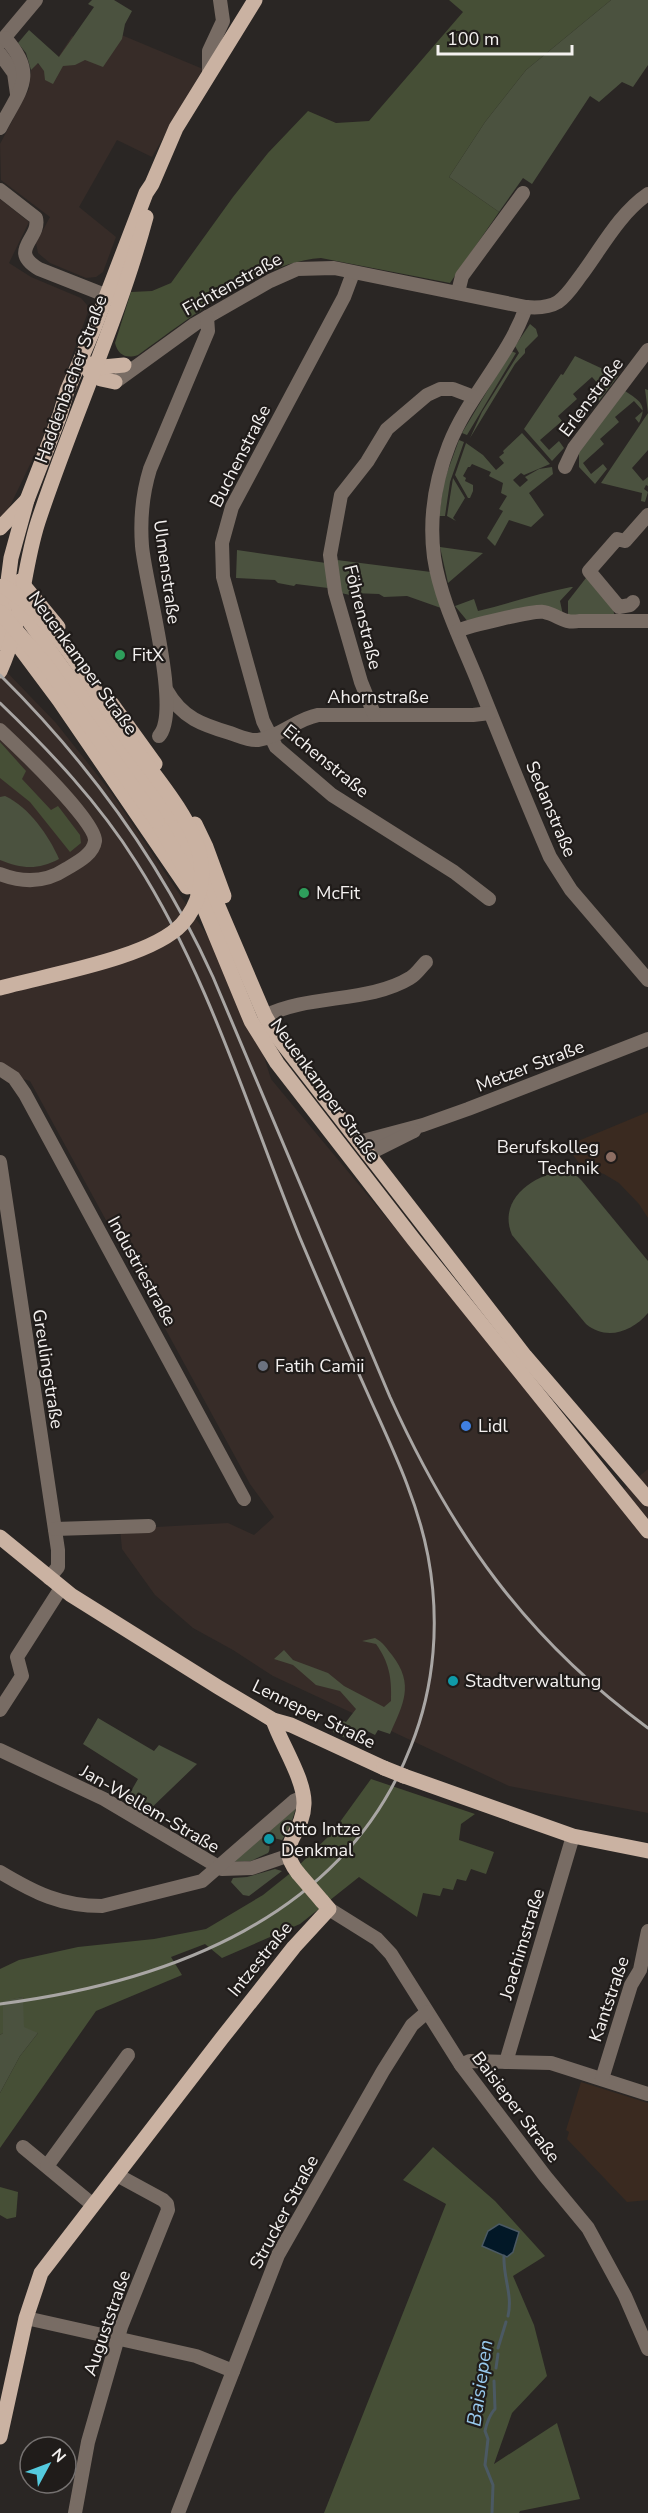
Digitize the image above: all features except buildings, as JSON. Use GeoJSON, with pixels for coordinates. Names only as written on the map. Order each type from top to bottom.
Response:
{"type":"FeatureCollection","features":[{"type":"Feature","properties":{"kind":"main road","name":"Haddenbacher Straße"},"geometry":{"type":"LineString","coordinates":[[4,635],[4,566],[67,391],[92,335],[123,248],[176,128],[255,0]]}},
{"type":"Feature","properties":{"kind":"main road","name":"Haddenbacher Straße"},"geometry":{"type":"LineString","coordinates":[[4,635],[25,586],[37,525],[127,281],[152,195],[152,184]]}},
{"type":"Feature","properties":{"kind":"main road"},"geometry":{"type":"LineString","coordinates":[[123,248],[125,256],[122,267],[127,281]]}},
{"type":"Feature","properties":{"kind":"main road"},"geometry":{"type":"LineString","coordinates":[[105,295],[120,301]]}},
{"type":"Feature","properties":{"kind":"main road"},"geometry":{"type":"LineString","coordinates":[[92,335],[88,356],[94,370],[101,379],[115,382]]}},
{"type":"Feature","properties":{"kind":"main road"},"geometry":{"type":"LineString","coordinates":[[105,344],[113,356],[131,364]]}},
{"type":"Feature","properties":{"kind":"main road"},"geometry":{"type":"LineString","coordinates":[[67,391],[82,375],[103,367],[131,364]]}},
{"type":"Feature","properties":{"kind":"main road"},"geometry":{"type":"LineString","coordinates":[[79,413],[90,400],[115,382]]}},
{"type":"Feature","properties":{"kind":"main road"},"geometry":{"type":"LineString","coordinates":[[0,528],[27,500]]}},
{"type":"Feature","properties":{"kind":"main road"},"geometry":{"type":"LineString","coordinates":[[4,566],[25,586],[66,638],[190,816],[206,848],[223,892],[228,926]]}},
{"type":"Feature","properties":{"kind":"main road"},"geometry":{"type":"LineString","coordinates":[[0,988],[129,954],[162,940],[175,930],[189,914],[198,898],[202,876],[197,847],[176,807],[63,646],[28,604],[2,584]]}},
{"type":"Feature","properties":{"kind":"main road","name":"Neuenkamper Straße"},"geometry":{"type":"LineString","coordinates":[[2,584],[163,819],[202,902],[262,1041],[348,1156],[648,1531]]}},
{"type":"Feature","properties":{"kind":"main road","name":"Neuenkamper Straße"},"geometry":{"type":"LineString","coordinates":[[0,612],[46,665],[206,878],[265,1016],[276,1035],[525,1356],[648,1499]]}},
{"type":"Feature","properties":{"kind":"main road"},"geometry":{"type":"LineString","coordinates":[[4,635],[35,667],[143,820],[181,880],[202,902]]}},
{"type":"Feature","properties":{"kind":"main road"},"geometry":{"type":"LineString","coordinates":[[0,671],[4,635]]}},
{"type":"Feature","properties":{"kind":"main road"},"geometry":{"type":"LineString","coordinates":[[0,671],[18,663],[35,667]]}},
{"type":"Feature","properties":{"kind":"main road"},"geometry":{"type":"LineString","coordinates":[[348,1156],[364,1148]]}},
{"type":"Feature","properties":{"kind":"main road","name":"Lenneper Straße"},"geometry":{"type":"LineString","coordinates":[[0,1537],[55,1583],[172,1659],[273,1720],[291,1725],[404,1776],[573,1836],[648,1851]]}},
{"type":"Feature","properties":{"kind":"main road"},"geometry":{"type":"LineString","coordinates":[[273,1720],[303,1797],[303,1814],[287,1856],[298,1873],[326,1905]]}},
{"type":"Feature","properties":{"kind":"main road","name":"Intzestraße"},"geometry":{"type":"LineString","coordinates":[[0,2437],[26,2318],[41,2273],[326,1905]]}},
{"type":"Feature","properties":{"kind":"street"},"geometry":{"type":"LineString","coordinates":[[0,128],[24,83],[24,65],[3,41],[36,0]]}},
{"type":"Feature","properties":{"kind":"street"},"geometry":{"type":"LineString","coordinates":[[209,72],[210,51],[223,21],[220,0]]}},
{"type":"Feature","properties":{"kind":"street"},"geometry":{"type":"LineString","coordinates":[[0,54],[14,74],[17,96]]}},
{"type":"Feature","properties":{"kind":"street"},"geometry":{"type":"LineString","coordinates":[[0,190],[36,218],[36,226],[25,253],[31,264],[105,295]]}},
{"type":"Feature","properties":{"kind":"street"},"geometry":{"type":"LineString","coordinates":[[458,292],[462,276],[524,193]]}},
{"type":"Feature","properties":{"kind":"street","name":"Fichtenstraße"},"geometry":{"type":"LineString","coordinates":[[115,382],[131,364],[207,317],[270,281],[297,269],[321,267],[526,307],[549,306],[564,297],[620,221],[648,194]]}},
{"type":"Feature","properties":{"kind":"street","name":"Buchenstraße"},"geometry":{"type":"LineString","coordinates":[[270,736],[263,722],[228,600],[223,577],[222,543],[232,507],[344,297],[353,273]]}},
{"type":"Feature","properties":{"kind":"street","name":"Sedanstraße"},"geometry":{"type":"LineString","coordinates":[[526,307],[519,327],[474,397],[449,445],[437,482],[433,510],[432,537],[437,569],[457,631],[547,851],[558,872],[648,980]]}},
{"type":"Feature","properties":{"kind":"street","name":"Ulmenstraße"},"geometry":{"type":"LineString","coordinates":[[159,736],[164,728],[167,691],[142,549],[140,519],[143,493],[150,469],[208,332],[207,317]]}},
{"type":"Feature","properties":{"kind":"street","name":"Erlenstraße"},"geometry":{"type":"LineString","coordinates":[[565,467],[574,448],[648,350]]}},
{"type":"Feature","properties":{"kind":"street","name":"Föhrenstraße"},"geometry":{"type":"LineString","coordinates":[[374,714],[361,682],[334,592],[330,555],[341,495],[367,462],[387,429],[427,395],[440,389],[453,389],[474,397]]}},
{"type":"Feature","properties":{"kind":"street"},"geometry":{"type":"LineString","coordinates":[[633,602],[620,607],[589,571],[616,539],[625,541],[648,515]]}},
{"type":"Feature","properties":{"kind":"street"},"geometry":{"type":"LineString","coordinates":[[457,631],[470,625],[543,611],[564,622],[648,621]]}},
{"type":"Feature","properties":{"kind":"street","name":"Eichenstraße"},"geometry":{"type":"LineString","coordinates":[[167,691],[177,707],[198,723],[251,740],[270,736],[283,754],[332,795],[454,872],[489,899]]}},
{"type":"Feature","properties":{"kind":"street","name":"Ahornstraße"},"geometry":{"type":"LineString","coordinates":[[270,736],[310,716],[490,713]]}},
{"type":"Feature","properties":{"kind":"street"},"geometry":{"type":"LineString","coordinates":[[0,874],[23,881],[46,879],[58,874],[84,856],[92,849],[95,841],[93,831],[73,806],[1,732]]}},
{"type":"Feature","properties":{"kind":"street"},"geometry":{"type":"LineString","coordinates":[[265,1016],[283,1007],[395,986],[412,977],[426,962]]}},
{"type":"Feature","properties":{"kind":"street","name":"Metzer Straße"},"geometry":{"type":"LineString","coordinates":[[364,1148],[409,1134],[423,1125],[648,1039]]}},
{"type":"Feature","properties":{"kind":"street","name":"Industriestraße"},"geometry":{"type":"LineString","coordinates":[[0,1069],[14,1078],[25,1094],[244,1498]]}},
{"type":"Feature","properties":{"kind":"street","name":"Greulingstraße"},"geometry":{"type":"LineString","coordinates":[[0,1162],[59,1560],[55,1583],[17,1657],[22,1676],[0,1710]]}},
{"type":"Feature","properties":{"kind":"street"},"geometry":{"type":"LineString","coordinates":[[55,1529],[149,1526]]}},
{"type":"Feature","properties":{"kind":"street","name":"Jan-Wellem-Straße"},"geometry":{"type":"LineString","coordinates":[[0,1750],[104,1799],[217,1868],[245,1869],[287,1856]]}},
{"type":"Feature","properties":{"kind":"street"},"geometry":{"type":"LineString","coordinates":[[0,1872],[49,1898],[69,1904],[102,1906],[194,1884],[217,1868],[294,1801],[303,1797]]}},
{"type":"Feature","properties":{"kind":"street","name":"Joachimstraße"},"geometry":{"type":"LineString","coordinates":[[506,2062],[573,1836]]}},
{"type":"Feature","properties":{"kind":"street","name":"Baisieper Straße"},"geometry":{"type":"LineString","coordinates":[[326,1905],[382,1944],[396,1961],[461,2065],[545,2176],[588,2228],[625,2296],[648,2349]]}},
{"type":"Feature","properties":{"kind":"street","name":"Kantstraße"},"geometry":{"type":"LineString","coordinates":[[602,2079],[631,1985],[643,1975],[648,1930]]}},
{"type":"Feature","properties":{"kind":"street","name":"Strucker Straße"},"geometry":{"type":"LineString","coordinates":[[178,2513],[286,2239],[400,2042],[412,2025],[427,2012]]}},
{"type":"Feature","properties":{"kind":"street"},"geometry":{"type":"LineString","coordinates":[[47,2166],[128,2055]]}},
{"type":"Feature","properties":{"kind":"street"},"geometry":{"type":"LineString","coordinates":[[461,2065],[470,2061],[551,2063],[648,2094]]}},
{"type":"Feature","properties":{"kind":"street"},"geometry":{"type":"LineString","coordinates":[[23,2147],[93,2205]]}},
{"type":"Feature","properties":{"kind":"street","name":"Auguststraße"},"geometry":{"type":"LineString","coordinates":[[75,2513],[88,2442],[118,2339],[168,2208],[163,2200],[117,2175]]}},
{"type":"Feature","properties":{"kind":"street"},"geometry":{"type":"LineString","coordinates":[[26,2318],[196,2356],[233,2370]]}},
{"type":"Feature","properties":{"kind":"shaded area"},"geometry":{"type":"Polygon","coordinates":[[[112,31],[203,69],[152,157],[117,140],[79,207],[116,237],[103,272],[96,277],[86,278],[50,263],[38,253],[36,243],[50,217],[1,180],[0,144],[29,89],[31,70],[37,63],[48,73],[72,36],[101,52],[112,31]]]}},
{"type":"Feature","properties":{"kind":"shaded area"},"geometry":{"type":"Polygon","coordinates":[[[0,199],[29,222],[9,263],[31,277],[81,298],[87,305],[88,312],[39,446],[9,508],[0,518],[0,199]]]}},
{"type":"Feature","properties":{"kind":"shaded area"},"geometry":{"type":"Polygon","coordinates":[[[0,665],[56,723],[110,791],[242,987],[271,1079],[617,1495],[648,1469],[648,1813],[509,1786],[273,1676],[193,1628],[155,1595],[122,1549],[120,1529],[228,1523],[254,1535],[274,1517],[250,1484],[30,1081],[0,1072],[0,665]]]}},
{"type":"Feature","properties":{"kind":"shaded area","name":"Berufskolleg Technik"},"geometry":{"type":"Polygon","coordinates":[[[648,1112],[648,1218],[639,1204],[619,1183],[604,1174],[583,1168],[566,1146],[648,1112]]]}},
{"type":"Feature","properties":{"kind":"shaded area"},"geometry":{"type":"Polygon","coordinates":[[[581,2082],[648,2103],[648,2200],[627,2202],[567,2139],[569,2132],[566,2130],[581,2082]]]}},
{"type":"Feature","properties":{"kind":"green space"},"geometry":{"type":"Polygon","coordinates":[[[92,0],[114,0],[132,11],[125,24],[122,39],[103,67],[85,60],[75,65],[63,66],[53,84],[45,80],[44,71],[38,63],[31,70],[26,53],[18,43],[29,30],[59,57],[94,7],[88,4],[92,0]]]}},
{"type":"Feature","properties":{"kind":"green space"},"geometry":{"type":"Polygon","coordinates":[[[449,0],[611,0],[526,70],[485,122],[449,177],[499,212],[450,283],[321,258],[298,262],[274,270],[225,294],[138,355],[126,356],[120,353],[115,343],[131,292],[152,291],[171,283],[268,153],[308,111],[336,123],[369,121],[463,12],[449,0]]]}},
{"type":"Feature","properties":{"kind":"green space"},"geometry":{"type":"Polygon","coordinates":[[[611,0],[648,0],[648,65],[633,87],[622,82],[599,102],[590,96],[532,184],[523,178],[499,212],[449,177],[485,122],[526,70],[611,0]]]}},
{"type":"Feature","properties":{"kind":"green space"},"geometry":{"type":"Polygon","coordinates":[[[530,324],[536,329],[538,336],[515,364],[470,438],[482,412],[519,353],[515,346],[530,324]]]}},
{"type":"Feature","properties":{"kind":"green space"},"geometry":{"type":"Polygon","coordinates":[[[511,351],[516,353],[467,435],[462,433],[511,351]]]}},
{"type":"Feature","properties":{"kind":"green space"},"geometry":{"type":"Polygon","coordinates":[[[575,356],[618,376],[599,401],[593,394],[601,387],[592,377],[573,394],[577,399],[558,416],[562,421],[540,440],[549,450],[559,441],[564,448],[552,461],[524,429],[575,356]]]}},
{"type":"Feature","properties":{"kind":"green space"},"geometry":{"type":"Polygon","coordinates":[[[645,389],[648,390],[648,413],[645,389]]]}},
{"type":"Feature","properties":{"kind":"green space"},"geometry":{"type":"Polygon","coordinates":[[[625,391],[641,404],[643,411],[634,401],[615,417],[619,422],[600,439],[604,444],[583,463],[591,474],[603,464],[607,469],[595,484],[579,467],[579,451],[625,391]]]}},
{"type":"Feature","properties":{"kind":"green space"},"geometry":{"type":"Polygon","coordinates":[[[643,411],[642,417],[639,423],[635,418],[643,411]]]}},
{"type":"Feature","properties":{"kind":"green space"},"geometry":{"type":"Polygon","coordinates":[[[648,413],[648,450],[632,468],[643,481],[648,477],[648,486],[646,485],[644,489],[648,492],[645,502],[641,501],[642,493],[601,483],[648,413]]]}},
{"type":"Feature","properties":{"kind":"green space"},"geometry":{"type":"Polygon","coordinates":[[[522,433],[550,464],[524,475],[521,473],[513,480],[520,487],[528,480],[525,477],[539,469],[552,467],[553,474],[529,493],[544,515],[531,527],[509,520],[495,546],[487,538],[503,511],[499,509],[507,496],[501,493],[503,483],[489,476],[491,472],[472,464],[463,476],[466,478],[465,481],[473,485],[473,491],[468,498],[455,475],[466,443],[483,455],[496,470],[504,463],[499,457],[504,453],[503,451],[522,433]]]}},
{"type":"Feature","properties":{"kind":"green space"},"geometry":{"type":"Polygon","coordinates":[[[459,440],[464,442],[450,482],[445,516],[439,516],[444,481],[459,440]]]}},
{"type":"Feature","properties":{"kind":"green space"},"geometry":{"type":"Polygon","coordinates":[[[453,478],[465,498],[453,518],[456,521],[447,516],[453,478]]]}},
{"type":"Feature","properties":{"kind":"green space"},"geometry":{"type":"Polygon","coordinates":[[[440,547],[483,553],[448,583],[440,547]]]}},
{"type":"Feature","properties":{"kind":"green space"},"geometry":{"type":"Polygon","coordinates":[[[237,550],[326,563],[328,588],[296,584],[294,586],[278,583],[275,580],[236,578],[237,550]]]}},
{"type":"Feature","properties":{"kind":"green space"},"geometry":{"type":"Polygon","coordinates":[[[337,560],[431,572],[441,608],[407,596],[384,597],[379,594],[341,593],[337,560]]]}},
{"type":"Feature","properties":{"kind":"green space"},"geometry":{"type":"Polygon","coordinates":[[[586,578],[592,578],[612,602],[615,619],[568,619],[568,601],[586,578]]]}},
{"type":"Feature","properties":{"kind":"green space"},"geometry":{"type":"Polygon","coordinates":[[[573,587],[560,601],[563,615],[469,623],[455,606],[474,599],[478,611],[573,587]]]}},
{"type":"Feature","properties":{"kind":"green space"},"geometry":{"type":"Polygon","coordinates":[[[0,742],[26,771],[22,779],[51,810],[58,806],[80,835],[81,843],[70,852],[30,802],[0,778],[0,742]]]}},
{"type":"Feature","properties":{"kind":"green space"},"geometry":{"type":"Polygon","coordinates":[[[5,796],[22,807],[37,823],[59,859],[37,867],[16,865],[0,860],[0,797],[5,796]]]}},
{"type":"Feature","properties":{"kind":"green space"},"geometry":{"type":"Polygon","coordinates":[[[565,1171],[575,1174],[582,1181],[648,1261],[648,1313],[642,1320],[627,1329],[610,1333],[594,1329],[586,1324],[512,1235],[509,1222],[510,1210],[521,1191],[542,1177],[565,1171]]]}},
{"type":"Feature","properties":{"kind":"green space"},"geometry":{"type":"Polygon","coordinates":[[[375,1638],[385,1646],[399,1666],[405,1685],[402,1704],[390,1734],[378,1730],[375,1735],[361,1728],[354,1742],[333,1732],[339,1719],[346,1722],[356,1709],[340,1691],[316,1685],[293,1665],[274,1659],[284,1650],[293,1660],[328,1673],[344,1686],[384,1707],[391,1701],[387,1664],[376,1644],[362,1641],[375,1638]]]}},
{"type":"Feature","properties":{"kind":"green space"},"geometry":{"type":"Polygon","coordinates":[[[98,1718],[154,1751],[159,1745],[197,1764],[144,1815],[129,1805],[134,1796],[130,1793],[138,1779],[83,1744],[98,1718]]]}},
{"type":"Feature","properties":{"kind":"green space"},"geometry":{"type":"Polygon","coordinates":[[[371,1779],[475,1814],[461,1824],[459,1840],[494,1852],[486,1874],[471,1869],[466,1881],[457,1879],[453,1890],[443,1888],[440,1896],[423,1893],[417,1917],[359,1877],[300,1924],[222,1958],[205,1944],[171,1957],[182,1975],[96,2011],[0,2148],[0,2093],[20,2056],[38,2033],[24,2027],[23,1997],[3,2001],[3,2033],[0,2035],[0,1969],[19,1960],[78,1947],[154,1939],[206,1929],[263,1895],[293,1871],[332,1833],[371,1779]]]}},
{"type":"Feature","properties":{"kind":"green space"},"geometry":{"type":"Polygon","coordinates":[[[296,1808],[290,1827],[282,1840],[273,1838],[269,1844],[268,1853],[251,1861],[231,1862],[296,1808]]]}},
{"type":"Feature","properties":{"kind":"green space"},"geometry":{"type":"Polygon","coordinates":[[[275,1869],[282,1871],[249,1896],[243,1895],[231,1882],[233,1878],[247,1877],[275,1869]]]}},
{"type":"Feature","properties":{"kind":"green space"},"geometry":{"type":"Polygon","coordinates":[[[23,1997],[38,2033],[20,2056],[0,2093],[0,2035],[3,2033],[3,2000],[23,1997]]]}},
{"type":"Feature","properties":{"kind":"green space"},"geometry":{"type":"Polygon","coordinates":[[[433,2147],[495,2201],[545,2256],[513,2276],[534,2325],[547,2376],[512,2413],[494,2464],[557,2423],[580,2499],[519,2513],[324,2513],[446,2204],[403,2180],[433,2147]]]}},
{"type":"Feature","properties":{"kind":"green space"},"geometry":{"type":"Polygon","coordinates":[[[0,2187],[18,2192],[16,2217],[7,2219],[0,2215],[0,2187]]]}},
{"type":"Feature","properties":{"kind":"water"},"geometry":{"type":"Polygon","coordinates":[[[499,2224],[519,2232],[513,2252],[507,2257],[482,2246],[488,2231],[499,2224]]]}},
{"type":"Feature","properties":{"kind":"waterway","name":"Baisiepen"},"geometry":{"type":"LineString","coordinates":[[504,2256],[509,2301],[508,2316]]}},
{"type":"Feature","properties":{"kind":"waterway","name":"Baisiepen"},"geometry":{"type":"LineString","coordinates":[[498,2348],[506,2322]]}},
{"type":"Feature","properties":{"kind":"waterway","name":"Baisiepen"},"geometry":{"type":"LineString","coordinates":[[496,2368],[498,2354]]}},
{"type":"Feature","properties":{"kind":"waterway","name":"Baisiepen"},"geometry":{"type":"LineString","coordinates":[[492,2513],[493,2485],[485,2465],[488,2439],[485,2431],[488,2420],[495,2409],[494,2381]]}},
{"type":"Feature","properties":{"kind":"railway"},"geometry":{"type":"LineString","coordinates":[[0,675],[64,744],[121,816],[193,935],[213,977],[390,1397],[439,1494],[496,1580],[529,1620],[604,1694],[648,1728]]}},
{"type":"Feature","properties":{"kind":"railway"},"geometry":{"type":"LineString","coordinates":[[0,703],[90,798],[122,840],[162,906],[185,951],[207,998],[300,1238],[410,1493],[428,1556],[434,1604],[430,1676],[411,1746],[381,1805],[343,1855],[297,1897],[244,1931],[187,1958],[126,1978],[63,1994],[0,2004]]}},
{"type":"Feature","properties":{"kind":"place","name":"FitX"},"geometry":{"type":"Point","coordinates":[120,655]}},
{"type":"Feature","properties":{"kind":"place","name":"McFit"},"geometry":{"type":"Point","coordinates":[304,893]}},
{"type":"Feature","properties":{"kind":"place","name":"Berufskolleg Technik"},"geometry":{"type":"Point","coordinates":[611,1157]}},
{"type":"Feature","properties":{"kind":"place","name":"Fatih Camii"},"geometry":{"type":"Point","coordinates":[263,1366]}},
{"type":"Feature","properties":{"kind":"place","name":"Lidl"},"geometry":{"type":"Point","coordinates":[466,1426]}},
{"type":"Feature","properties":{"kind":"place","name":"Stadtverwaltung"},"geometry":{"type":"Point","coordinates":[453,1681]}},
{"type":"Feature","properties":{"kind":"place","name":"Otto Intze Denkmal"},"geometry":{"type":"Point","coordinates":[269,1839]}}]}
